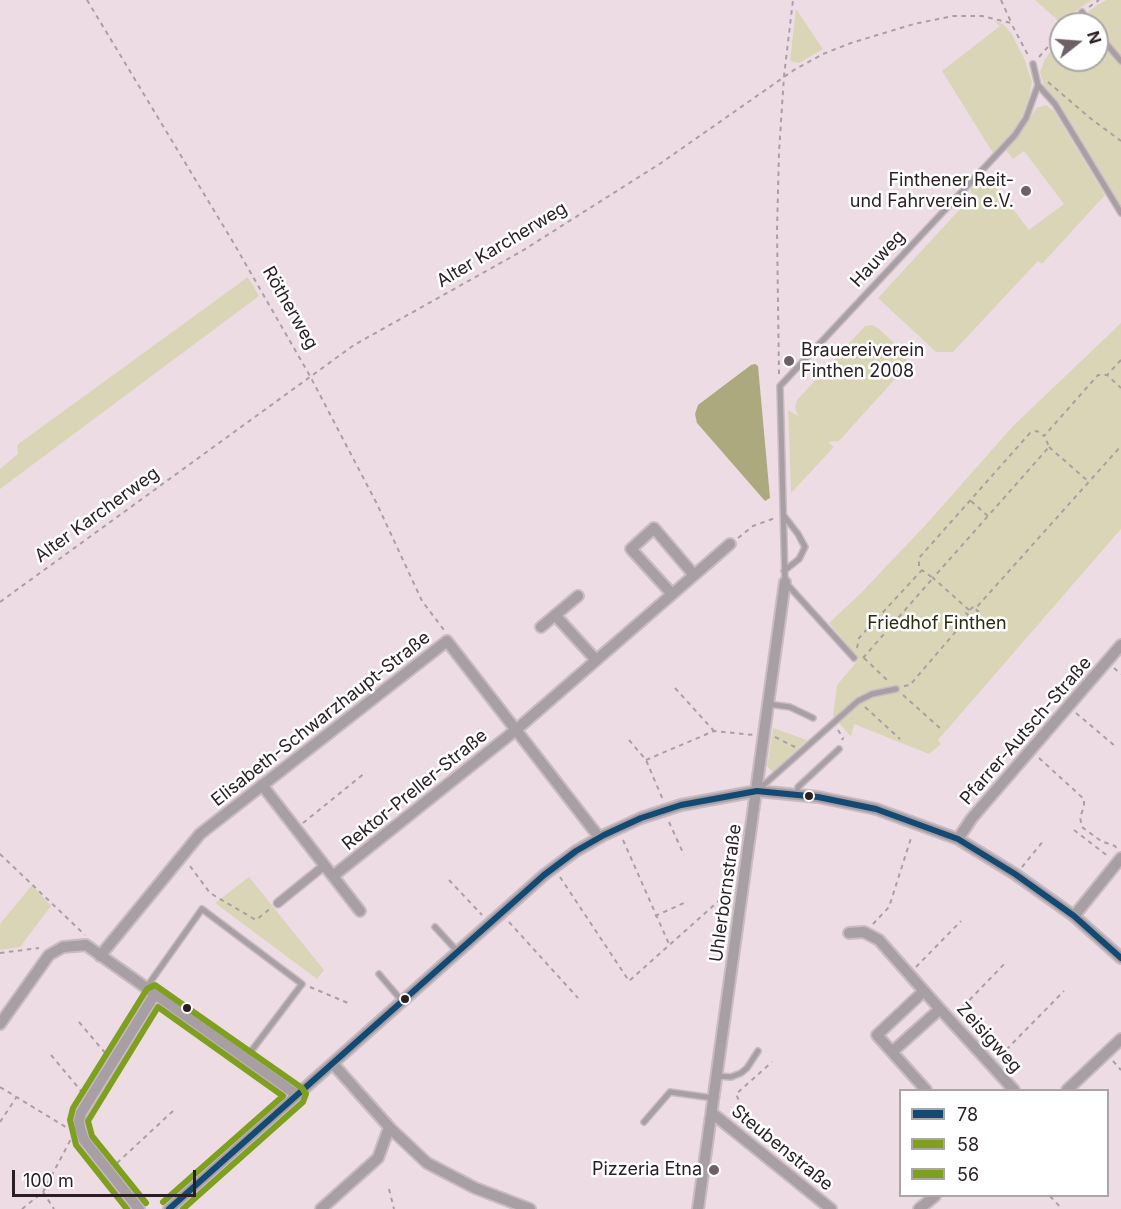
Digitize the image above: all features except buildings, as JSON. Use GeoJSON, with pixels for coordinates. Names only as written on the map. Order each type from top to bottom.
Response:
{"type":"FeatureCollection","features":[{"type":"Feature","properties":{"kind":"street"},"geometry":{"type":"LineString","coordinates":[[672,594],[631,549],[654,528],[694,575]]}},
{"type":"Feature","properties":{"kind":"street"},"geometry":{"type":"LineString","coordinates":[[517,729],[730,544]]}},
{"type":"Feature","properties":{"kind":"street","name":"Uhlerbornstraße"},"geometry":{"type":"LineString","coordinates":[[698,1209],[757,791],[784,576]]}},
{"type":"Feature","properties":{"kind":"street"},"geometry":{"type":"LineString","coordinates":[[541,627],[578,596]]}},
{"type":"Feature","properties":{"kind":"street"},"geometry":{"type":"LineString","coordinates":[[555,615],[596,660]]}},
{"type":"Feature","properties":{"kind":"street","name":"Elisabeth-Schwarzhaupt-Straße"},"geometry":{"type":"LineString","coordinates":[[96,952],[201,834],[447,641],[599,837]]}},
{"type":"Feature","properties":{"kind":"street","name":"Pfarrer-Autsch-Straße"},"geometry":{"type":"LineString","coordinates":[[958,839],[972,818],[1121,645]]}},
{"type":"Feature","properties":{"kind":"street","name":"Rektor-Preller-Straße"},"geometry":{"type":"LineString","coordinates":[[333,876],[517,729]]}},
{"type":"Feature","properties":{"kind":"street","name":"Rektor-Preller-Straße"},"geometry":{"type":"LineString","coordinates":[[262,785],[360,911]]}},
{"type":"Feature","properties":{"kind":"street"},"geometry":{"type":"LineString","coordinates":[[169,1209],[334,1065],[402,1001],[544,875],[599,837],[641,818],[700,800],[757,791],[836,799],[876,809],[958,839],[1023,879],[1074,916],[1121,958]]}},
{"type":"Feature","properties":{"kind":"street"},"geometry":{"type":"LineString","coordinates":[[1074,916],[1120,857]]}},
{"type":"Feature","properties":{"kind":"street"},"geometry":{"type":"LineString","coordinates":[[278,903],[325,865]]}},
{"type":"Feature","properties":{"kind":"street","name":"Zeisigweg"},"geometry":{"type":"LineString","coordinates":[[849,933],[864,932],[879,940],[1013,1089]]}},
{"type":"Feature","properties":{"kind":"street"},"geometry":{"type":"LineString","coordinates":[[0,1024],[49,955],[55,950],[81,944],[96,952],[297,1095]]}},
{"type":"Feature","properties":{"kind":"street"},"geometry":{"type":"LineString","coordinates":[[139,1209],[81,1134],[80,1121],[81,1113],[151,991]]}},
{"type":"Feature","properties":{"kind":"street"},"geometry":{"type":"LineString","coordinates":[[924,991],[877,1035],[925,1089]]}},
{"type":"Feature","properties":{"kind":"street","name":"Zeisigweg"},"geometry":{"type":"LineString","coordinates":[[892,1052],[940,1009]]}},
{"type":"Feature","properties":{"kind":"street"},"geometry":{"type":"LineString","coordinates":[[1068,1089],[1121,1039]]}},
{"type":"Feature","properties":{"kind":"street"},"geometry":{"type":"LineString","coordinates":[[334,1065],[389,1128],[427,1163],[475,1188],[530,1209]]}},
{"type":"Feature","properties":{"kind":"street","name":"Steubenstraße"},"geometry":{"type":"LineString","coordinates":[[712,1113],[831,1209]]}},
{"type":"Feature","properties":{"kind":"street"},"geometry":{"type":"LineString","coordinates":[[321,1209],[378,1158],[389,1128]]}},
{"type":"Feature","properties":{"kind":"street"},"geometry":{"type":"LineString","coordinates":[[919,1209],[934,1197]]}},
{"type":"Feature","properties":{"kind":"lane"},"geometry":{"type":"LineString","coordinates":[[1109,47],[1121,61]]}},
{"type":"Feature","properties":{"kind":"lane"},"geometry":{"type":"LineString","coordinates":[[1033,64],[1037,83],[1055,104],[1121,213]]}},
{"type":"Feature","properties":{"kind":"lane","name":"Hauweg"},"geometry":{"type":"LineString","coordinates":[[780,386],[1015,135],[1026,118],[1037,83]]}},
{"type":"Feature","properties":{"kind":"lane"},"geometry":{"type":"LineString","coordinates":[[780,386],[784,576],[854,658]]}},
{"type":"Feature","properties":{"kind":"lane"},"geometry":{"type":"LineString","coordinates":[[784,516],[798,534],[804,547],[799,559],[784,576]]}},
{"type":"Feature","properties":{"kind":"lane"},"geometry":{"type":"LineString","coordinates":[[757,791],[858,701],[872,694],[896,689]]}},
{"type":"Feature","properties":{"kind":"lane"},"geometry":{"type":"LineString","coordinates":[[768,704],[790,707],[813,718]]}},
{"type":"Feature","properties":{"kind":"lane"},"geometry":{"type":"LineString","coordinates":[[797,795],[798,787],[839,749]]}},
{"type":"Feature","properties":{"kind":"lane"},"geometry":{"type":"LineString","coordinates":[[151,991],[202,909],[302,984],[246,1058]]}},
{"type":"Feature","properties":{"kind":"lane"},"geometry":{"type":"LineString","coordinates":[[435,927],[458,951]]}},
{"type":"Feature","properties":{"kind":"lane"},"geometry":{"type":"LineString","coordinates":[[379,974],[402,1001]]}},
{"type":"Feature","properties":{"kind":"lane"},"geometry":{"type":"LineString","coordinates":[[717,1076],[731,1077],[741,1073],[758,1051]]}},
{"type":"Feature","properties":{"kind":"lane"},"geometry":{"type":"LineString","coordinates":[[644,1122],[670,1092],[714,1098]]}},
{"type":"Feature","properties":{"kind":"path","name":"Rötherweg"},"geometry":{"type":"LineString","coordinates":[[87,0],[233,242],[310,376],[377,504],[422,601],[445,631],[447,641]]}},
{"type":"Feature","properties":{"kind":"path"},"geometry":{"type":"LineString","coordinates":[[780,386],[777,231],[784,76],[793,0]]}},
{"type":"Feature","properties":{"kind":"path"},"geometry":{"type":"LineString","coordinates":[[1001,0],[1033,64],[1049,46]]}},
{"type":"Feature","properties":{"kind":"path","name":"Alter Karcherweg"},"geometry":{"type":"LineString","coordinates":[[0,602],[354,345],[522,250],[585,211],[695,140],[784,76],[823,54],[914,24],[953,16],[982,16],[1011,23]]}},
{"type":"Feature","properties":{"kind":"path"},"geometry":{"type":"LineString","coordinates":[[1037,83],[1044,80],[1052,84],[1090,118],[1121,141]]}},
{"type":"Feature","properties":{"kind":"path"},"geometry":{"type":"LineString","coordinates":[[1107,375],[1121,360]]}},
{"type":"Feature","properties":{"kind":"path"},"geometry":{"type":"LineString","coordinates":[[1044,436],[1098,375],[1107,375],[1121,388]]}},
{"type":"Feature","properties":{"kind":"path"},"geometry":{"type":"LineString","coordinates":[[969,610],[922,570],[919,566],[919,558],[1030,433],[1037,431],[1044,436],[1049,447],[1089,482]]}},
{"type":"Feature","properties":{"kind":"path"},"geometry":{"type":"LineString","coordinates":[[975,609],[978,611],[972,618],[966,613],[973,607],[975,609],[1121,446]]}},
{"type":"Feature","properties":{"kind":"path"},"geometry":{"type":"LineString","coordinates":[[941,729],[862,657],[1049,447]]}},
{"type":"Feature","properties":{"kind":"path"},"geometry":{"type":"LineString","coordinates":[[971,501],[988,516]]}},
{"type":"Feature","properties":{"kind":"path"},"geometry":{"type":"LineString","coordinates":[[730,544],[753,526],[784,516]]}},
{"type":"Feature","properties":{"kind":"path"},"geometry":{"type":"LineString","coordinates":[[858,651],[859,638],[922,570]]}},
{"type":"Feature","properties":{"kind":"path"},"geometry":{"type":"LineString","coordinates":[[896,689],[910,685],[969,615]]}},
{"type":"Feature","properties":{"kind":"path"},"geometry":{"type":"LineString","coordinates":[[1112,666],[1121,674]]}},
{"type":"Feature","properties":{"kind":"path"},"geometry":{"type":"LineString","coordinates":[[675,688],[714,731]]}},
{"type":"Feature","properties":{"kind":"path"},"geometry":{"type":"LineString","coordinates":[[858,701],[900,739]]}},
{"type":"Feature","properties":{"kind":"path"},"geometry":{"type":"LineString","coordinates":[[1074,711],[1115,746]]}},
{"type":"Feature","properties":{"kind":"path"},"geometry":{"type":"LineString","coordinates":[[832,723],[843,738],[839,749]]}},
{"type":"Feature","properties":{"kind":"path"},"geometry":{"type":"LineString","coordinates":[[646,760],[714,731],[758,736]]}},
{"type":"Feature","properties":{"kind":"path"},"geometry":{"type":"LineString","coordinates":[[770,735],[802,750]]}},
{"type":"Feature","properties":{"kind":"path"},"geometry":{"type":"LineString","coordinates":[[629,740],[646,760],[664,802]]}},
{"type":"Feature","properties":{"kind":"path"},"geometry":{"type":"LineString","coordinates":[[1036,755],[1084,799],[1080,817],[1082,827],[1101,841],[1115,846],[1120,857]]}},
{"type":"Feature","properties":{"kind":"path"},"geometry":{"type":"LineString","coordinates":[[297,828],[366,772]]}},
{"type":"Feature","properties":{"kind":"path"},"geometry":{"type":"LineString","coordinates":[[667,816],[684,855]]}},
{"type":"Feature","properties":{"kind":"path"},"geometry":{"type":"LineString","coordinates":[[873,924],[889,907],[914,829]]}},
{"type":"Feature","properties":{"kind":"path"},"geometry":{"type":"LineString","coordinates":[[1074,830],[1120,857]]}},
{"type":"Feature","properties":{"kind":"path"},"geometry":{"type":"LineString","coordinates":[[620,834],[669,944]]}},
{"type":"Feature","properties":{"kind":"path"},"geometry":{"type":"LineString","coordinates":[[1020,869],[1044,840]]}},
{"type":"Feature","properties":{"kind":"path"},"geometry":{"type":"LineString","coordinates":[[0,854],[82,932],[96,952]]}},
{"type":"Feature","properties":{"kind":"path"},"geometry":{"type":"LineString","coordinates":[[182,855],[210,893],[256,920],[278,903]]}},
{"type":"Feature","properties":{"kind":"path"},"geometry":{"type":"LineString","coordinates":[[558,873],[629,981],[736,886]]}},
{"type":"Feature","properties":{"kind":"path"},"geometry":{"type":"LineString","coordinates":[[449,880],[484,918]]}},
{"type":"Feature","properties":{"kind":"path"},"geometry":{"type":"LineString","coordinates":[[655,916],[684,903]]}},
{"type":"Feature","properties":{"kind":"path"},"geometry":{"type":"LineString","coordinates":[[505,918],[578,998]]}},
{"type":"Feature","properties":{"kind":"path"},"geometry":{"type":"LineString","coordinates":[[914,969],[961,921]]}},
{"type":"Feature","properties":{"kind":"path"},"geometry":{"type":"LineString","coordinates":[[0,953],[42,948]]}},
{"type":"Feature","properties":{"kind":"path"},"geometry":{"type":"LineString","coordinates":[[955,1015],[1007,961]]}},
{"type":"Feature","properties":{"kind":"path"},"geometry":{"type":"LineString","coordinates":[[302,984],[348,1003]]}},
{"type":"Feature","properties":{"kind":"path"},"geometry":{"type":"LineString","coordinates":[[995,1060],[1064,991]]}},
{"type":"Feature","properties":{"kind":"path"},"geometry":{"type":"LineString","coordinates":[[79,1022],[109,1058]]}},
{"type":"Feature","properties":{"kind":"path"},"geometry":{"type":"LineString","coordinates":[[51,1055],[86,1096]]}},
{"type":"Feature","properties":{"kind":"path"},"geometry":{"type":"LineString","coordinates":[[1110,1058],[1121,1070]]}},
{"type":"Feature","properties":{"kind":"path"},"geometry":{"type":"LineString","coordinates":[[742,1108],[736,1094],[772,1062]]}},
{"type":"Feature","properties":{"kind":"path"},"geometry":{"type":"LineString","coordinates":[[0,1088],[75,1132],[44,1192],[22,1209]]}},
{"type":"Feature","properties":{"kind":"path"},"geometry":{"type":"LineString","coordinates":[[0,1122],[16,1098]]}},
{"type":"Feature","properties":{"kind":"path"},"geometry":{"type":"LineString","coordinates":[[108,1171],[174,1110]]}},
{"type":"Feature","properties":{"kind":"path"},"geometry":{"type":"LineString","coordinates":[[389,1189],[394,1209]]}},
{"type":"Feature","properties":{"kind":"path"},"geometry":{"type":"LineString","coordinates":[[44,1192],[54,1209]]}},
{"type":"Feature","properties":{"kind":"path"},"geometry":{"type":"LineString","coordinates":[[1051,1197],[1062,1209]]}},
{"type":"Feature","properties":{"kind":"green space"},"geometry":{"type":"Polygon","coordinates":[[[1035,0],[1092,0],[1074,12],[1049,12],[1035,0]]]}},
{"type":"Feature","properties":{"kind":"green space"},"geometry":{"type":"Polygon","coordinates":[[[1107,0],[1121,0],[1121,206],[1060,104],[1044,85],[1040,73],[1049,54],[1049,72],[1109,72],[1109,12],[1089,12],[1107,0]]]}},
{"type":"Feature","properties":{"kind":"green space"},"geometry":{"type":"Polygon","coordinates":[[[796,9],[823,49],[799,63],[790,61],[796,9]]]}},
{"type":"Feature","properties":{"kind":"green space"},"geometry":{"type":"Polygon","coordinates":[[[993,20],[1003,24],[1011,33],[1024,58],[1032,82],[1022,116],[1011,134],[993,153],[942,71],[1000,26],[993,20]]]}},
{"type":"Feature","properties":{"kind":"green space"},"geometry":{"type":"Polygon","coordinates":[[[1046,105],[1054,111],[1105,195],[1042,264],[1038,261],[953,352],[936,352],[878,298],[973,195],[970,190],[974,185],[989,178],[1029,230],[1064,204],[1024,151],[1013,159],[1006,150],[1023,130],[1036,108],[1046,105]]]}},
{"type":"Feature","properties":{"kind":"green space"},"geometry":{"type":"Polygon","coordinates":[[[248,277],[259,296],[0,489],[0,469],[18,454],[17,445],[248,277]]]}},
{"type":"Feature","properties":{"kind":"green space","name":"Friedhof Finthen"},"geometry":{"type":"Polygon","coordinates":[[[1121,323],[1121,529],[938,740],[941,744],[929,754],[854,724],[851,737],[833,716],[837,685],[859,659],[829,623],[862,592],[930,520],[1013,426],[1121,323]]]}},
{"type":"Feature","properties":{"kind":"green space"},"geometry":{"type":"Polygon","coordinates":[[[872,325],[906,354],[905,368],[839,441],[828,442],[834,447],[791,493],[788,410],[798,416],[795,408],[797,400],[865,326],[872,325]]]}},
{"type":"Feature","properties":{"kind":"green space"},"geometry":{"type":"Polygon","coordinates":[[[773,728],[807,740],[773,772],[767,766],[773,728]]]}},
{"type":"Feature","properties":{"kind":"green space"},"geometry":{"type":"Polygon","coordinates":[[[249,877],[324,970],[317,979],[215,903],[249,877]]]}},
{"type":"Feature","properties":{"kind":"green space"},"geometry":{"type":"Polygon","coordinates":[[[32,885],[51,906],[20,947],[0,950],[0,924],[32,885]]]}},
{"type":"Feature","properties":{"kind":"shaded area"},"geometry":{"type":"Polygon","coordinates":[[[755,364],[758,366],[770,498],[765,501],[697,423],[695,414],[698,405],[755,364]]]}},
{"type":"Feature","properties":{"kind":"transit line","name":"78"},"geometry":{"type":"LineString","coordinates":[[169,1209],[544,875],[576,851],[604,835],[641,818],[681,805],[757,791],[818,797],[876,809],[958,839],[1015,874],[1074,916],[1121,958]]}},
{"type":"Feature","properties":{"kind":"transit line","name":"56"},"geometry":{"type":"LineString","coordinates":[[127,1209],[76,1145],[70,1120],[73,1108],[147,989],[155,985],[302,1088],[306,1094],[303,1102],[183,1209]]}},
{"type":"Feature","properties":{"kind":"transit line","name":"58"},"geometry":{"type":"LineString","coordinates":[[146,1203],[92,1136],[88,1121],[158,1007],[283,1096],[163,1202]]}},
{"type":"Feature","properties":{"kind":"place","name":"Finthener Reit- und Fahrverein e.V."},"geometry":{"type":"Point","coordinates":[1026,191]}},
{"type":"Feature","properties":{"kind":"place","name":"Brauereiverein Finthen 2008"},"geometry":{"type":"Point","coordinates":[789,361]}},
{"type":"Feature","properties":{"kind":"place","name":"Pizzeria Etna"},"geometry":{"type":"Point","coordinates":[714,1170]}}]}
